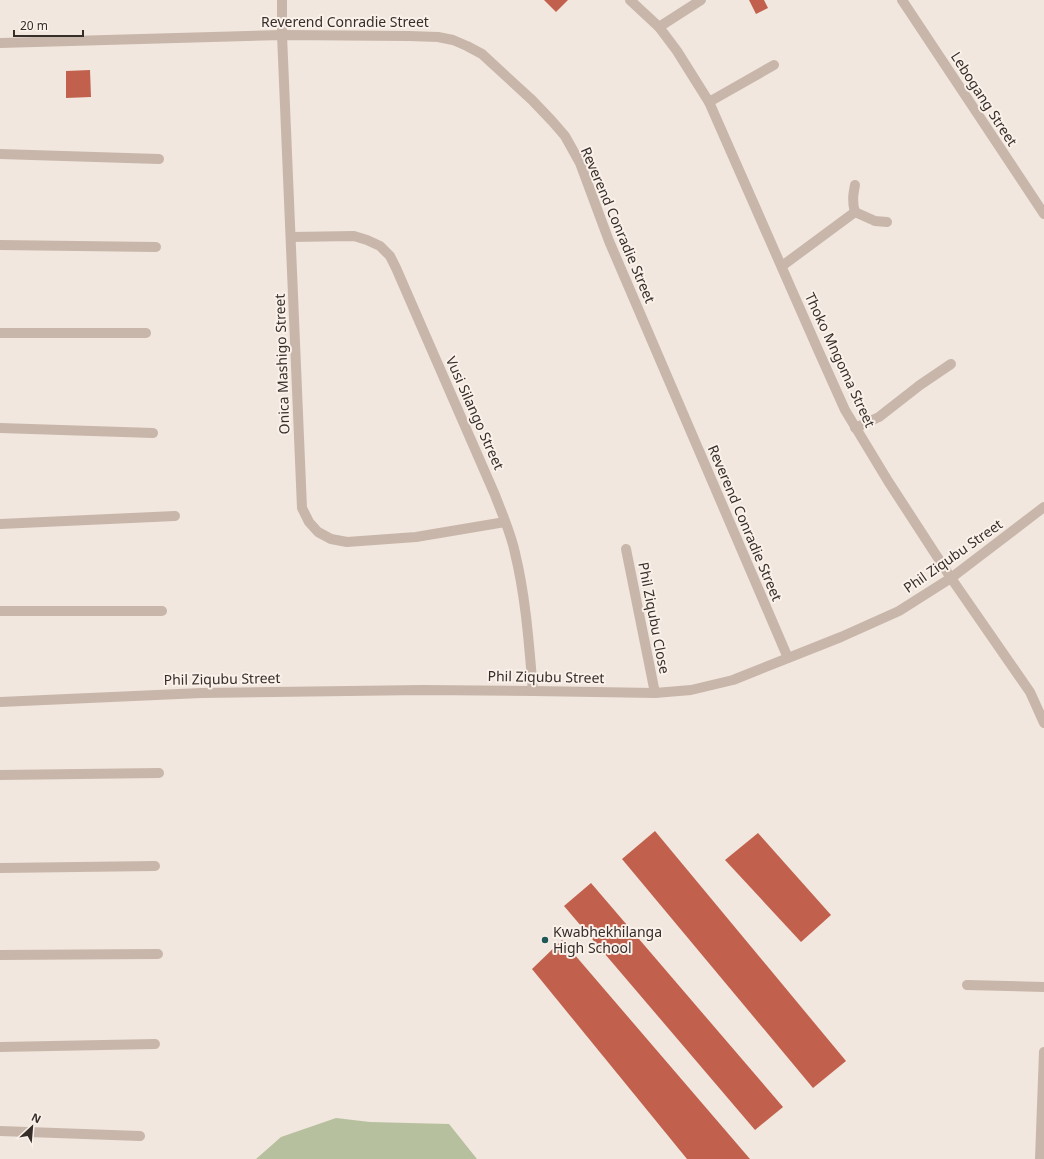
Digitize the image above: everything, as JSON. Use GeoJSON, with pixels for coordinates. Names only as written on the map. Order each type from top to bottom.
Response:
{"type":"FeatureCollection","features":[{"type":"Feature","properties":{"kind":"street","name":"Onica Mashigo Street"},"geometry":{"type":"LineString","coordinates":[[282,0],[282,35],[302,508],[309,522],[318,532],[331,539],[347,542],[416,537],[505,522]]}},
{"type":"Feature","properties":{"kind":"street","name":"Thoko Mngoma Street"},"geometry":{"type":"LineString","coordinates":[[630,0],[659,27],[677,51],[709,102],[782,266],[818,352],[845,410],[888,482],[951,578],[1030,692],[1044,723]]}},
{"type":"Feature","properties":{"kind":"street"},"geometry":{"type":"LineString","coordinates":[[659,27],[701,0]]}},
{"type":"Feature","properties":{"kind":"street","name":"Lebogang Street"},"geometry":{"type":"LineString","coordinates":[[902,0],[1044,214]]}},
{"type":"Feature","properties":{"kind":"street","name":"Reverend Conradie Street"},"geometry":{"type":"LineString","coordinates":[[0,43],[282,35],[409,36],[438,37],[453,40],[482,54],[532,100],[552,121],[565,136],[580,163],[609,241],[788,658]]}},
{"type":"Feature","properties":{"kind":"street"},"geometry":{"type":"LineString","coordinates":[[709,102],[774,65]]}},
{"type":"Feature","properties":{"kind":"street"},"geometry":{"type":"LineString","coordinates":[[0,154],[159,159]]}},
{"type":"Feature","properties":{"kind":"street"},"geometry":{"type":"LineString","coordinates":[[855,185],[853,200],[855,212]]}},
{"type":"Feature","properties":{"kind":"street"},"geometry":{"type":"LineString","coordinates":[[782,266],[855,212]]}},
{"type":"Feature","properties":{"kind":"street"},"geometry":{"type":"LineString","coordinates":[[855,212],[875,220],[887,222]]}},
{"type":"Feature","properties":{"kind":"street","name":"Vusi Silango Street"},"geometry":{"type":"LineString","coordinates":[[291,237],[354,236],[380,246],[390,256],[492,488],[515,552],[526,615],[533,691]]}},
{"type":"Feature","properties":{"kind":"street"},"geometry":{"type":"LineString","coordinates":[[0,245],[156,247]]}},
{"type":"Feature","properties":{"kind":"street"},"geometry":{"type":"LineString","coordinates":[[0,333],[146,333]]}},
{"type":"Feature","properties":{"kind":"street"},"geometry":{"type":"LineString","coordinates":[[855,428],[878,417],[920,385],[951,364]]}},
{"type":"Feature","properties":{"kind":"street"},"geometry":{"type":"LineString","coordinates":[[0,428],[153,433]]}},
{"type":"Feature","properties":{"kind":"street","name":"Phil Ziqubu Street"},"geometry":{"type":"LineString","coordinates":[[0,702],[201,693],[423,690],[655,693],[691,690],[733,680],[841,637],[899,611],[951,578],[1044,507]]}},
{"type":"Feature","properties":{"kind":"street"},"geometry":{"type":"LineString","coordinates":[[0,524],[175,516]]}},
{"type":"Feature","properties":{"kind":"street","name":"Phil Ziqubu Close"},"geometry":{"type":"LineString","coordinates":[[626,549],[655,693]]}},
{"type":"Feature","properties":{"kind":"street"},"geometry":{"type":"LineString","coordinates":[[0,611],[162,611]]}},
{"type":"Feature","properties":{"kind":"street"},"geometry":{"type":"LineString","coordinates":[[0,775],[159,773]]}},
{"type":"Feature","properties":{"kind":"street"},"geometry":{"type":"LineString","coordinates":[[0,868],[155,866]]}},
{"type":"Feature","properties":{"kind":"street"},"geometry":{"type":"LineString","coordinates":[[0,955],[158,954]]}},
{"type":"Feature","properties":{"kind":"street"},"geometry":{"type":"LineString","coordinates":[[967,985],[1044,988]]}},
{"type":"Feature","properties":{"kind":"street"},"geometry":{"type":"LineString","coordinates":[[0,1048],[156,1044]]}},
{"type":"Feature","properties":{"kind":"street"},"geometry":{"type":"LineString","coordinates":[[1040,1159],[1044,1052]]}},
{"type":"Feature","properties":{"kind":"street"},"geometry":{"type":"LineString","coordinates":[[0,1131],[140,1136]]}},
{"type":"Feature","properties":{"kind":"green space"},"geometry":{"type":"Polygon","coordinates":[[[336,1118],[370,1122],[449,1124],[477,1159],[256,1159],[281,1137],[336,1118]]]}},
{"type":"Feature","properties":{"kind":"building"},"geometry":{"type":"Polygon","coordinates":[[[544,0],[568,0],[556,12],[544,0]]]}},
{"type":"Feature","properties":{"kind":"building"},"geometry":{"type":"Polygon","coordinates":[[[749,0],[764,0],[768,8],[756,14],[749,0]]]}},
{"type":"Feature","properties":{"kind":"building"},"geometry":{"type":"Polygon","coordinates":[[[90,70],[91,97],[66,98],[66,71],[90,70]]]}},
{"type":"Feature","properties":{"kind":"building"},"geometry":{"type":"Polygon","coordinates":[[[655,831],[846,1061],[813,1088],[622,859],[655,831]]]}},
{"type":"Feature","properties":{"kind":"building"},"geometry":{"type":"Polygon","coordinates":[[[758,833],[831,915],[801,942],[725,860],[758,833]]]}},
{"type":"Feature","properties":{"kind":"building"},"geometry":{"type":"Polygon","coordinates":[[[591,883],[783,1107],[755,1130],[564,906],[591,883]]]}},
{"type":"Feature","properties":{"kind":"building"},"geometry":{"type":"Polygon","coordinates":[[[562,940],[750,1159],[687,1159],[532,969],[562,940]]]}},
{"type":"Feature","properties":{"kind":"place","name":"Kwabhekhilanga High School"},"geometry":{"type":"Point","coordinates":[545,940]}}]}
